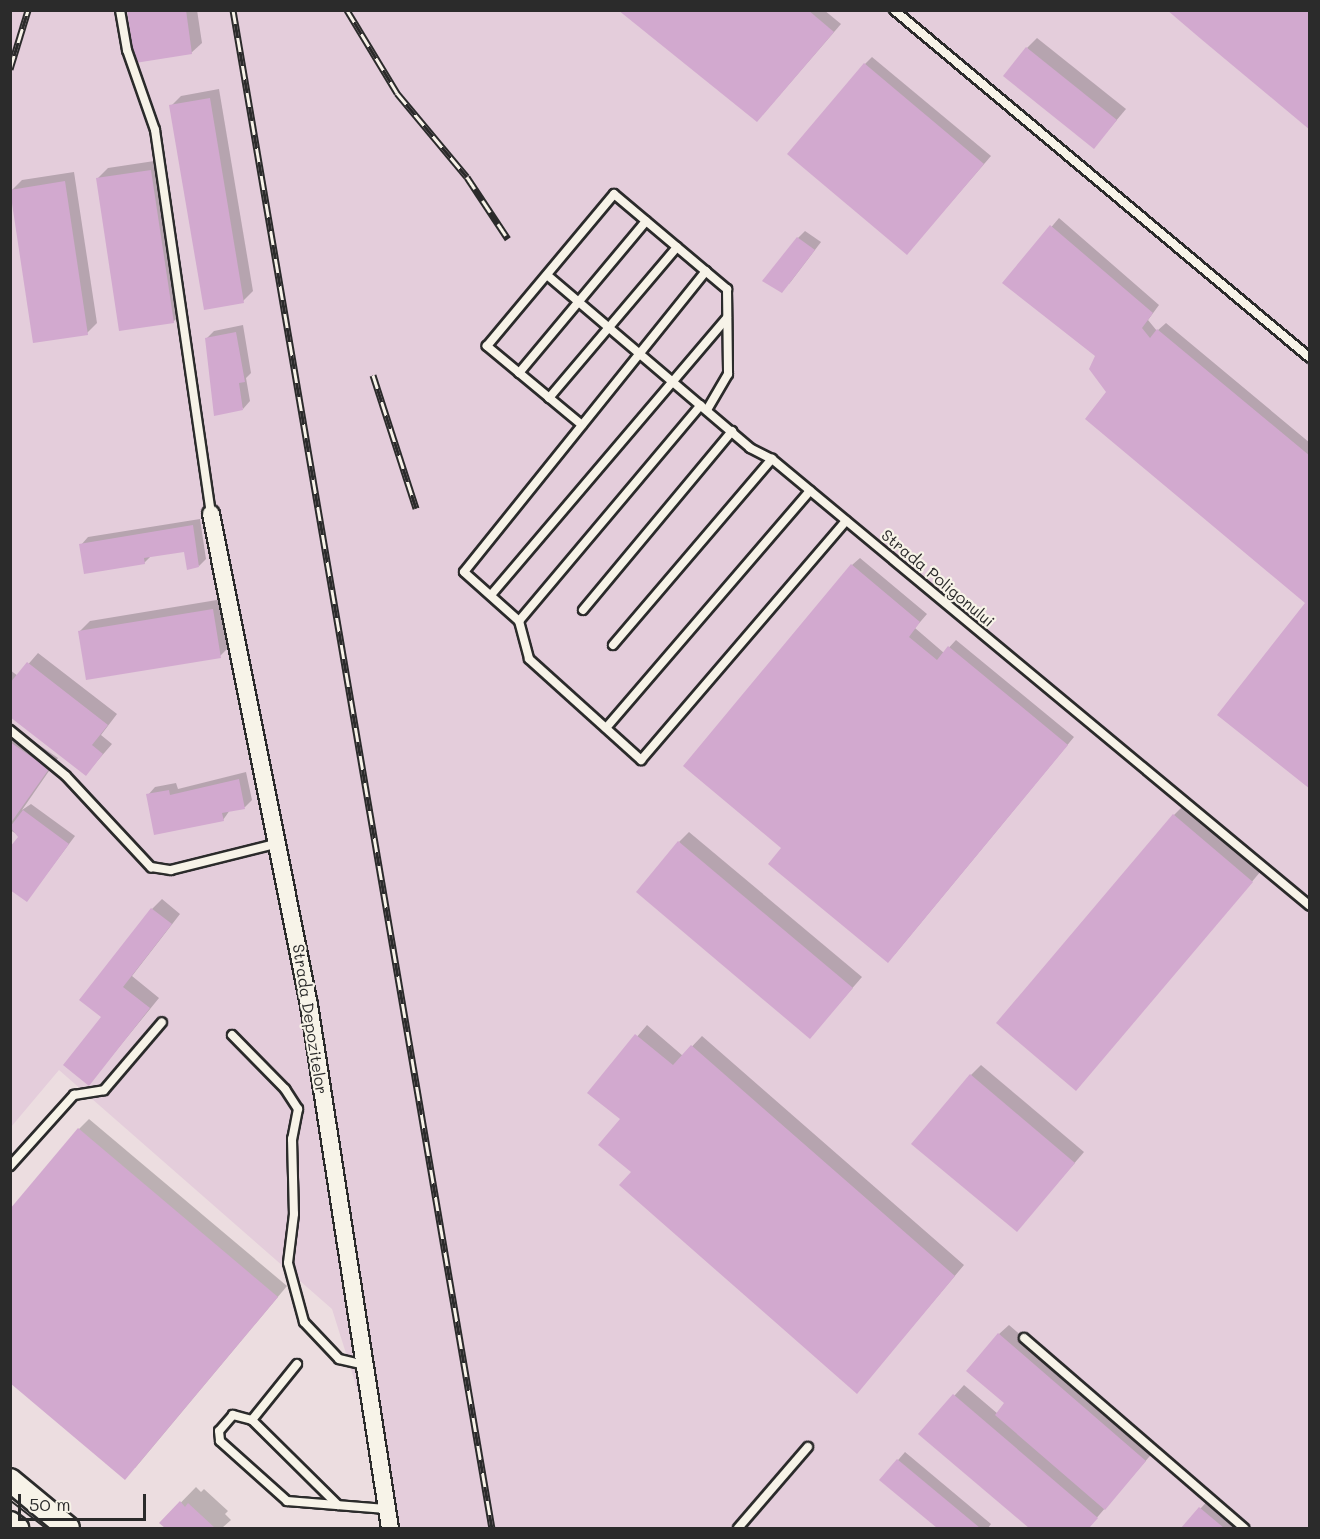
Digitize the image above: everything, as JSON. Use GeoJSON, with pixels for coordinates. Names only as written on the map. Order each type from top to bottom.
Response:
{"type":"FeatureCollection","features":[{"type":"Feature","properties":{"kind":"main road"},"geometry":{"type":"LineString","coordinates":[[10,1480],[69,1528]]}},
{"type":"Feature","properties":{"kind":"main road"},"geometry":{"type":"LineString","coordinates":[[10,1523],[17,1528]]}},
{"type":"Feature","properties":{"kind":"street","name":"Strada Depozitelor"},"geometry":{"type":"LineString","coordinates":[[211,514],[279,843],[309,1005],[390,1528]]}},
{"type":"Feature","properties":{"kind":"lane"},"geometry":{"type":"LineString","coordinates":[[120,10],[127,50],[155,130],[211,514]]}},
{"type":"Feature","properties":{"kind":"lane"},"geometry":{"type":"LineString","coordinates":[[894,10],[1310,357]]}},
{"type":"Feature","properties":{"kind":"lane"},"geometry":{"type":"LineString","coordinates":[[519,621],[704,408],[729,374],[727,289],[614,194],[487,346],[582,425]]}},
{"type":"Feature","properties":{"kind":"lane"},"geometry":{"type":"LineString","coordinates":[[519,373],[646,220]]}},
{"type":"Feature","properties":{"kind":"lane"},"geometry":{"type":"LineString","coordinates":[[549,398],[677,247]]}},
{"type":"Feature","properties":{"kind":"lane"},"geometry":{"type":"LineString","coordinates":[[706,271],[464,572],[519,621],[529,658],[641,760],[846,521]]}},
{"type":"Feature","properties":{"kind":"lane","name":"Strada Poligonului"},"geometry":{"type":"LineString","coordinates":[[547,275],[750,448],[772,459],[1310,906]]}},
{"type":"Feature","properties":{"kind":"lane"},"geometry":{"type":"LineString","coordinates":[[491,595],[727,318]]}},
{"type":"Feature","properties":{"kind":"lane"},"geometry":{"type":"LineString","coordinates":[[583,610],[732,431]]}},
{"type":"Feature","properties":{"kind":"lane"},"geometry":{"type":"LineString","coordinates":[[613,645],[772,459]]}},
{"type":"Feature","properties":{"kind":"lane"},"geometry":{"type":"LineString","coordinates":[[606,728],[810,491]]}},
{"type":"Feature","properties":{"kind":"lane"},"geometry":{"type":"LineString","coordinates":[[10,730],[66,776],[151,867],[171,870],[279,843]]}},
{"type":"Feature","properties":{"kind":"lane"},"geometry":{"type":"LineString","coordinates":[[10,1166],[74,1095],[104,1090],[162,1022]]}},
{"type":"Feature","properties":{"kind":"lane"},"geometry":{"type":"LineString","coordinates":[[232,1035],[285,1089],[298,1108],[292,1139],[294,1214],[288,1263],[304,1322],[339,1359],[364,1365]]}},
{"type":"Feature","properties":{"kind":"lane"},"geometry":{"type":"LineString","coordinates":[[1024,1338],[1244,1528]]}},
{"type":"Feature","properties":{"kind":"lane"},"geometry":{"type":"LineString","coordinates":[[252,1420],[297,1365]]}},
{"type":"Feature","properties":{"kind":"lane"},"geometry":{"type":"LineString","coordinates":[[338,1505],[252,1420],[232,1415],[219,1431],[220,1441],[287,1501],[386,1509]]}},
{"type":"Feature","properties":{"kind":"lane"},"geometry":{"type":"LineString","coordinates":[[738,1528],[808,1447]]}},
{"type":"Feature","properties":{"kind":"shaded area"},"geometry":{"type":"Polygon","coordinates":[[[11,11],[1309,11],[1309,1528],[401,1528],[332,1309],[59,1070],[11,1127],[11,11]]]}},
{"type":"Feature","properties":{"kind":"building"},"geometry":{"type":"Polygon","coordinates":[[[127,10],[186,10],[192,54],[135,63],[127,10]]]}},
{"type":"Feature","properties":{"kind":"building"},"geometry":{"type":"Polygon","coordinates":[[[618,10],[808,10],[834,32],[757,122],[618,10]]]}},
{"type":"Feature","properties":{"kind":"building"},"geometry":{"type":"Polygon","coordinates":[[[1167,10],[1310,10],[1310,130],[1201,39],[1167,10]]]}},
{"type":"Feature","properties":{"kind":"building"},"geometry":{"type":"Polygon","coordinates":[[[1026,47],[1117,120],[1094,149],[1003,76],[1026,47]]]}},
{"type":"Feature","properties":{"kind":"building"},"geometry":{"type":"Polygon","coordinates":[[[864,63],[984,164],[907,255],[787,154],[864,63]]]}},
{"type":"Feature","properties":{"kind":"building"},"geometry":{"type":"Polygon","coordinates":[[[210,98],[244,303],[204,310],[169,105],[210,98]]]}},
{"type":"Feature","properties":{"kind":"building"},"geometry":{"type":"Polygon","coordinates":[[[151,170],[174,323],[119,331],[96,178],[151,170]]]}},
{"type":"Feature","properties":{"kind":"building"},"geometry":{"type":"Polygon","coordinates":[[[65,181],[88,335],[33,343],[10,190],[65,181]]]}},
{"type":"Feature","properties":{"kind":"building"},"geometry":{"type":"Polygon","coordinates":[[[1050,225],[1153,313],[1142,328],[1150,338],[1157,329],[1310,456],[1310,789],[1217,715],[1305,603],[1085,419],[1106,392],[1089,369],[1095,356],[1002,283],[1050,225]]]}},
{"type":"Feature","properties":{"kind":"building"},"geometry":{"type":"Polygon","coordinates":[[[797,237],[815,250],[782,293],[762,281],[797,237]]]}},
{"type":"Feature","properties":{"kind":"building"},"geometry":{"type":"Polygon","coordinates":[[[236,332],[245,382],[239,383],[243,410],[214,416],[205,338],[236,332]]]}},
{"type":"Feature","properties":{"kind":"building"},"geometry":{"type":"Polygon","coordinates":[[[193,525],[199,567],[187,570],[184,552],[144,558],[145,564],[84,574],[79,544],[193,525]]]}},
{"type":"Feature","properties":{"kind":"building"},"geometry":{"type":"Polygon","coordinates":[[[851,564],[920,622],[909,637],[937,660],[948,646],[1068,745],[888,963],[768,864],[781,848],[683,766],[851,564]]]}},
{"type":"Feature","properties":{"kind":"building"},"geometry":{"type":"Polygon","coordinates":[[[213,609],[221,658],[86,680],[78,631],[213,609]]]}},
{"type":"Feature","properties":{"kind":"building"},"geometry":{"type":"Polygon","coordinates":[[[27,662],[108,725],[92,745],[103,754],[86,776],[10,717],[10,683],[27,662]]]}},
{"type":"Feature","properties":{"kind":"building"},"geometry":{"type":"Polygon","coordinates":[[[10,742],[49,769],[10,824],[10,742]]]}},
{"type":"Feature","properties":{"kind":"building"},"geometry":{"type":"Polygon","coordinates":[[[239,779],[245,809],[222,813],[224,821],[154,835],[146,794],[169,790],[170,795],[239,779]]]}},
{"type":"Feature","properties":{"kind":"building"},"geometry":{"type":"Polygon","coordinates":[[[23,810],[69,844],[27,902],[10,890],[10,847],[18,837],[10,827],[23,810]]]}},
{"type":"Feature","properties":{"kind":"building"},"geometry":{"type":"Polygon","coordinates":[[[1173,814],[1253,882],[1076,1091],[996,1023],[1173,814]]]}},
{"type":"Feature","properties":{"kind":"building"},"geometry":{"type":"Polygon","coordinates":[[[678,841],[853,988],[810,1039],[636,892],[678,841]]]}},
{"type":"Feature","properties":{"kind":"building"},"geometry":{"type":"Polygon","coordinates":[[[151,908],[172,924],[123,987],[150,1008],[89,1086],[63,1065],[101,1017],[79,1000],[151,908]]]}},
{"type":"Feature","properties":{"kind":"building"},"geometry":{"type":"Polygon","coordinates":[[[635,1034],[673,1065],[691,1045],[955,1276],[857,1394],[619,1185],[631,1172],[598,1145],[620,1119],[587,1093],[635,1034]]]}},
{"type":"Feature","properties":{"kind":"building"},"geometry":{"type":"Polygon","coordinates":[[[970,1074],[1075,1163],[1017,1232],[911,1144],[970,1074]]]}},
{"type":"Feature","properties":{"kind":"building"},"geometry":{"type":"Polygon","coordinates":[[[78,1128],[278,1297],[125,1480],[10,1383],[10,1209],[78,1128]]]}},
{"type":"Feature","properties":{"kind":"building"},"geometry":{"type":"Polygon","coordinates":[[[998,1333],[1146,1461],[1105,1510],[995,1415],[1004,1403],[966,1371],[998,1333]]]}},
{"type":"Feature","properties":{"kind":"building"},"geometry":{"type":"Polygon","coordinates":[[[953,1394],[1098,1518],[1089,1528],[1029,1528],[918,1434],[953,1394]]]}},
{"type":"Feature","properties":{"kind":"building"},"geometry":{"type":"Polygon","coordinates":[[[897,1459],[980,1528],[937,1528],[879,1480],[897,1459]]]}},
{"type":"Feature","properties":{"kind":"building"},"geometry":{"type":"Polygon","coordinates":[[[180,1501],[185,1507],[188,1503],[214,1527],[165,1528],[159,1523],[180,1501]]]}},
{"type":"Feature","properties":{"kind":"building"},"geometry":{"type":"Polygon","coordinates":[[[1199,1507],[1224,1528],[1181,1528],[1199,1507]]]}},
{"type":"Feature","properties":{"kind":"tram line"},"geometry":{"type":"LineString","coordinates":[[10,1500],[46,1528]]}},
{"type":"Feature","properties":{"kind":"railway"},"geometry":{"type":"LineString","coordinates":[[10,69],[28,10]]}},
{"type":"Feature","properties":{"kind":"railway"},"geometry":{"type":"LineString","coordinates":[[233,10],[492,1528]]}},
{"type":"Feature","properties":{"kind":"railway"},"geometry":{"type":"LineString","coordinates":[[347,10],[397,93],[467,177],[508,239]]}},
{"type":"Feature","properties":{"kind":"railway"},"geometry":{"type":"LineString","coordinates":[[373,375],[416,508]]}}]}
